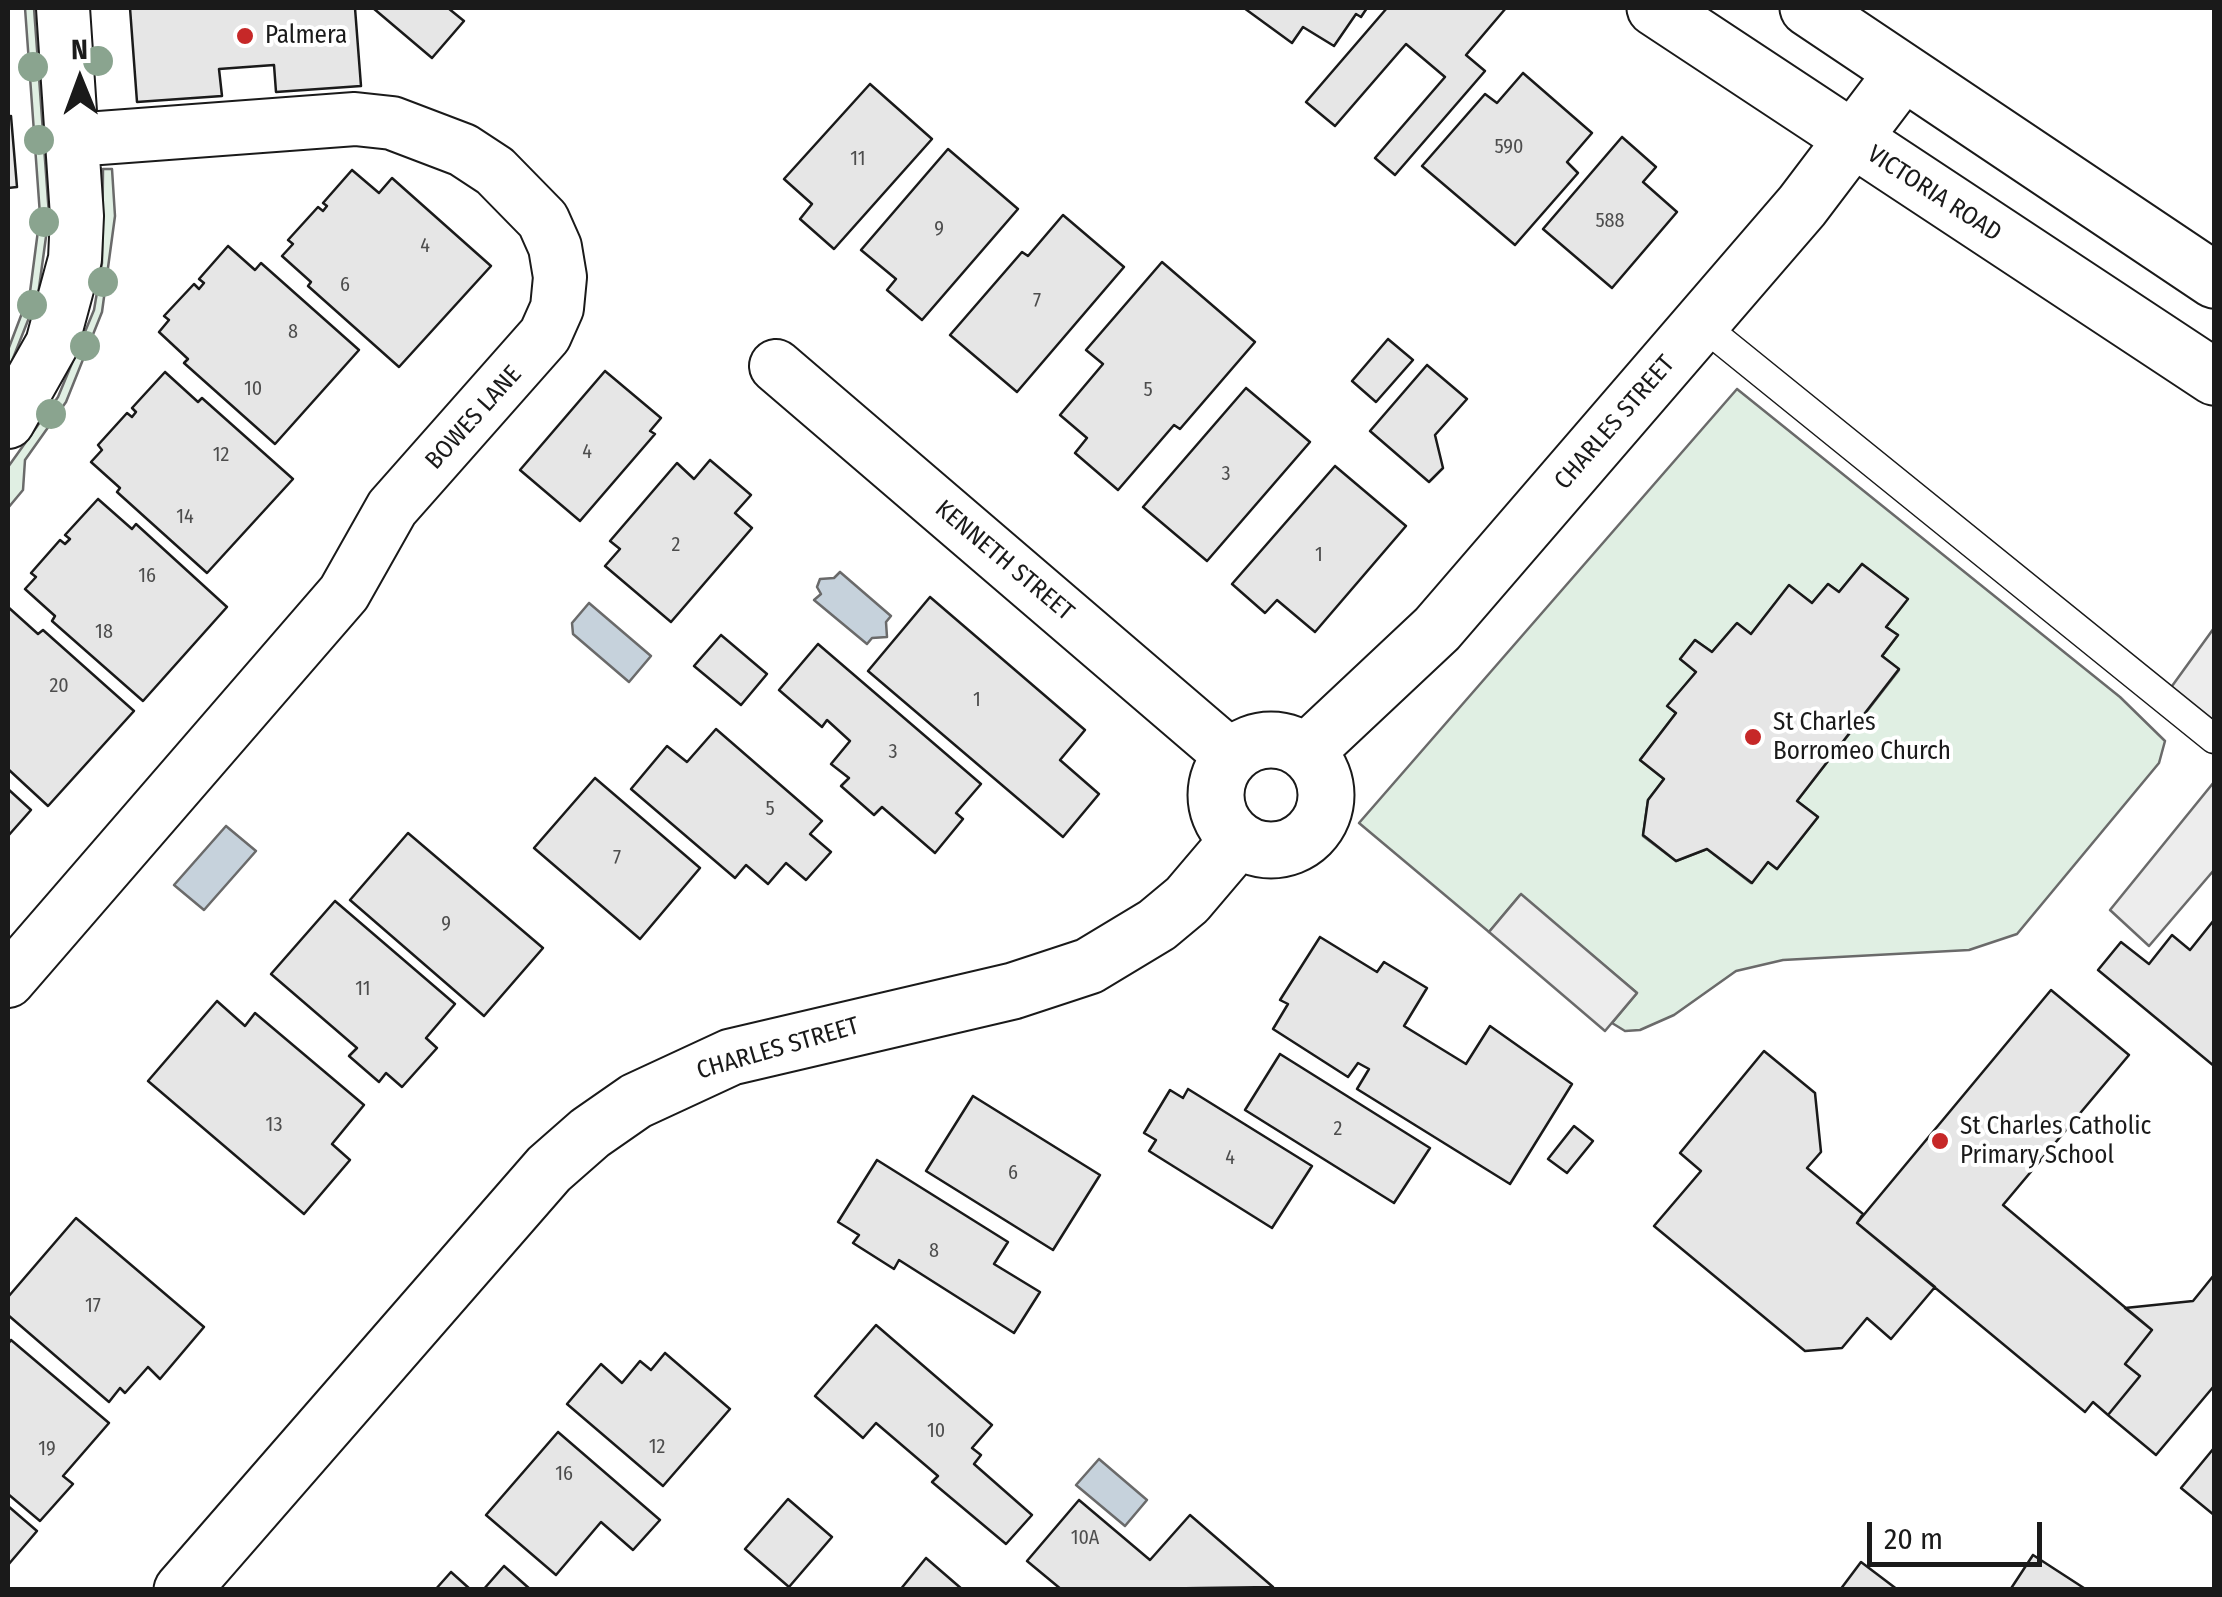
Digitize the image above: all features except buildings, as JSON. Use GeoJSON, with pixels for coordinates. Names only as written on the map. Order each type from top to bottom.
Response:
{"type":"FeatureCollection","features":[{"type":"Feature","properties":{"kind":"main road","name":"VICTORIA ROAD"},"geometry":{"type":"LineString","coordinates":[[1655,8],[2214,377]]}},
{"type":"Feature","properties":{"kind":"main road"},"geometry":{"type":"LineString","coordinates":[[1808,8],[2214,280]]}},
{"type":"Feature","properties":{"kind":"main road","name":"CHARLES STREET"},"geometry":{"type":"LineString","coordinates":[[1306,752],[1436,628],[1701,324],[1902,74]]}},
{"type":"Feature","properties":{"kind":"main road"},"geometry":{"type":"LineString","coordinates":[[1276,740],[1306,752],[1318,765],[1326,801],[1311,834],[1283,848],[1252,847],[1238,840],[1217,809],[1216,789],[1231,756],[1244,746],[1276,740]]}},
{"type":"Feature","properties":{"kind":"main road","name":"CHARLES STREET"},"geometry":{"type":"LineString","coordinates":[[182,1590],[550,1169],[590,1132],[636,1100],[730,1057],[1013,991],[1088,966],[1124,947],[1188,900],[1238,840]]}},
{"type":"Feature","properties":{"kind":"street"},"geometry":{"type":"LineString","coordinates":[[8,422],[33,383],[66,302],[77,216],[63,8]]}},
{"type":"Feature","properties":{"kind":"street","name":"BOWES LANE"},"geometry":{"type":"LineString","coordinates":[[8,981],[344,593],[392,508],[546,335],[557,308],[560,277],[555,247],[543,220],[523,197],[463,150],[392,123],[354,119],[73,140]]}},
{"type":"Feature","properties":{"kind":"street","name":"KENNETH STREET"},"geometry":{"type":"LineString","coordinates":[[776,366],[1231,756]]}},
{"type":"Feature","properties":{"kind":"lane"},"geometry":{"type":"LineString","coordinates":[[1701,324],[2214,739]]}},
{"type":"Feature","properties":{"kind":"green space"},"geometry":{"type":"Polygon","coordinates":[[[25,8],[34,8],[49,215],[38,295],[8,371],[8,350],[30,292],[40,215],[25,8]]]}},
{"type":"Feature","properties":{"kind":"green space"},"geometry":{"type":"Polygon","coordinates":[[[103,169],[112,169],[115,216],[102,312],[66,402],[25,460],[23,490],[8,508],[8,467],[58,397],[94,310],[102,263],[103,169]]]}},
{"type":"Feature","properties":{"kind":"green space"},"geometry":{"type":"Polygon","coordinates":[[[1737,389],[2120,697],[2165,741],[2159,763],[2017,934],[1969,950],[1783,960],[1736,971],[1674,1015],[1640,1030],[1625,1031],[1612,1023],[1637,993],[1520,895],[1489,932],[1359,823],[1737,389]],[[1862,564],[1839,592],[1828,584],[1812,603],[1789,586],[1751,634],[1736,624],[1712,652],[1695,640],[1681,659],[1696,672],[1668,706],[1676,713],[1640,760],[1664,779],[1648,800],[1643,836],[1676,861],[1707,849],[1751,883],[1768,862],[1777,869],[1818,817],[1797,801],[1899,670],[1882,656],[1898,635],[1886,627],[1907,599],[1862,564]]]}},
{"type":"Feature","properties":{"kind":"shaded area"},"geometry":{"type":"Polygon","coordinates":[[[840,572],[891,616],[886,622],[887,637],[872,638],[867,644],[814,600],[821,594],[817,587],[820,579],[834,578],[840,572]]]}},
{"type":"Feature","properties":{"kind":"shaded area"},"geometry":{"type":"Polygon","coordinates":[[[589,603],[651,656],[629,682],[573,634],[572,623],[589,603]]]}},
{"type":"Feature","properties":{"kind":"shaded area"},"geometry":{"type":"Polygon","coordinates":[[[2214,628],[2214,730],[2167,693],[2214,628]]]}},
{"type":"Feature","properties":{"kind":"shaded area"},"geometry":{"type":"Polygon","coordinates":[[[2214,782],[2214,870],[2149,946],[2110,910],[2214,782]]]}},
{"type":"Feature","properties":{"kind":"shaded area"},"geometry":{"type":"Polygon","coordinates":[[[226,826],[256,851],[204,910],[174,885],[226,826]]]}},
{"type":"Feature","properties":{"kind":"shaded area"},"geometry":{"type":"Polygon","coordinates":[[[1521,894],[1637,993],[1605,1031],[1489,932],[1521,894]]]}},
{"type":"Feature","properties":{"kind":"shaded area"},"geometry":{"type":"Polygon","coordinates":[[[1099,1459],[1147,1500],[1125,1526],[1076,1485],[1099,1459]]]}},
{"type":"Feature","properties":{"kind":"place","name":"Palmera"},"geometry":{"type":"Point","coordinates":[245,36]}},
{"type":"Feature","properties":{"kind":"place","name":"St Charles Borromeo Church"},"geometry":{"type":"Point","coordinates":[1753,737]}},
{"type":"Feature","properties":{"kind":"place","name":"St Charles Catholic Primary School"},"geometry":{"type":"Point","coordinates":[1940,1141]}}]}
